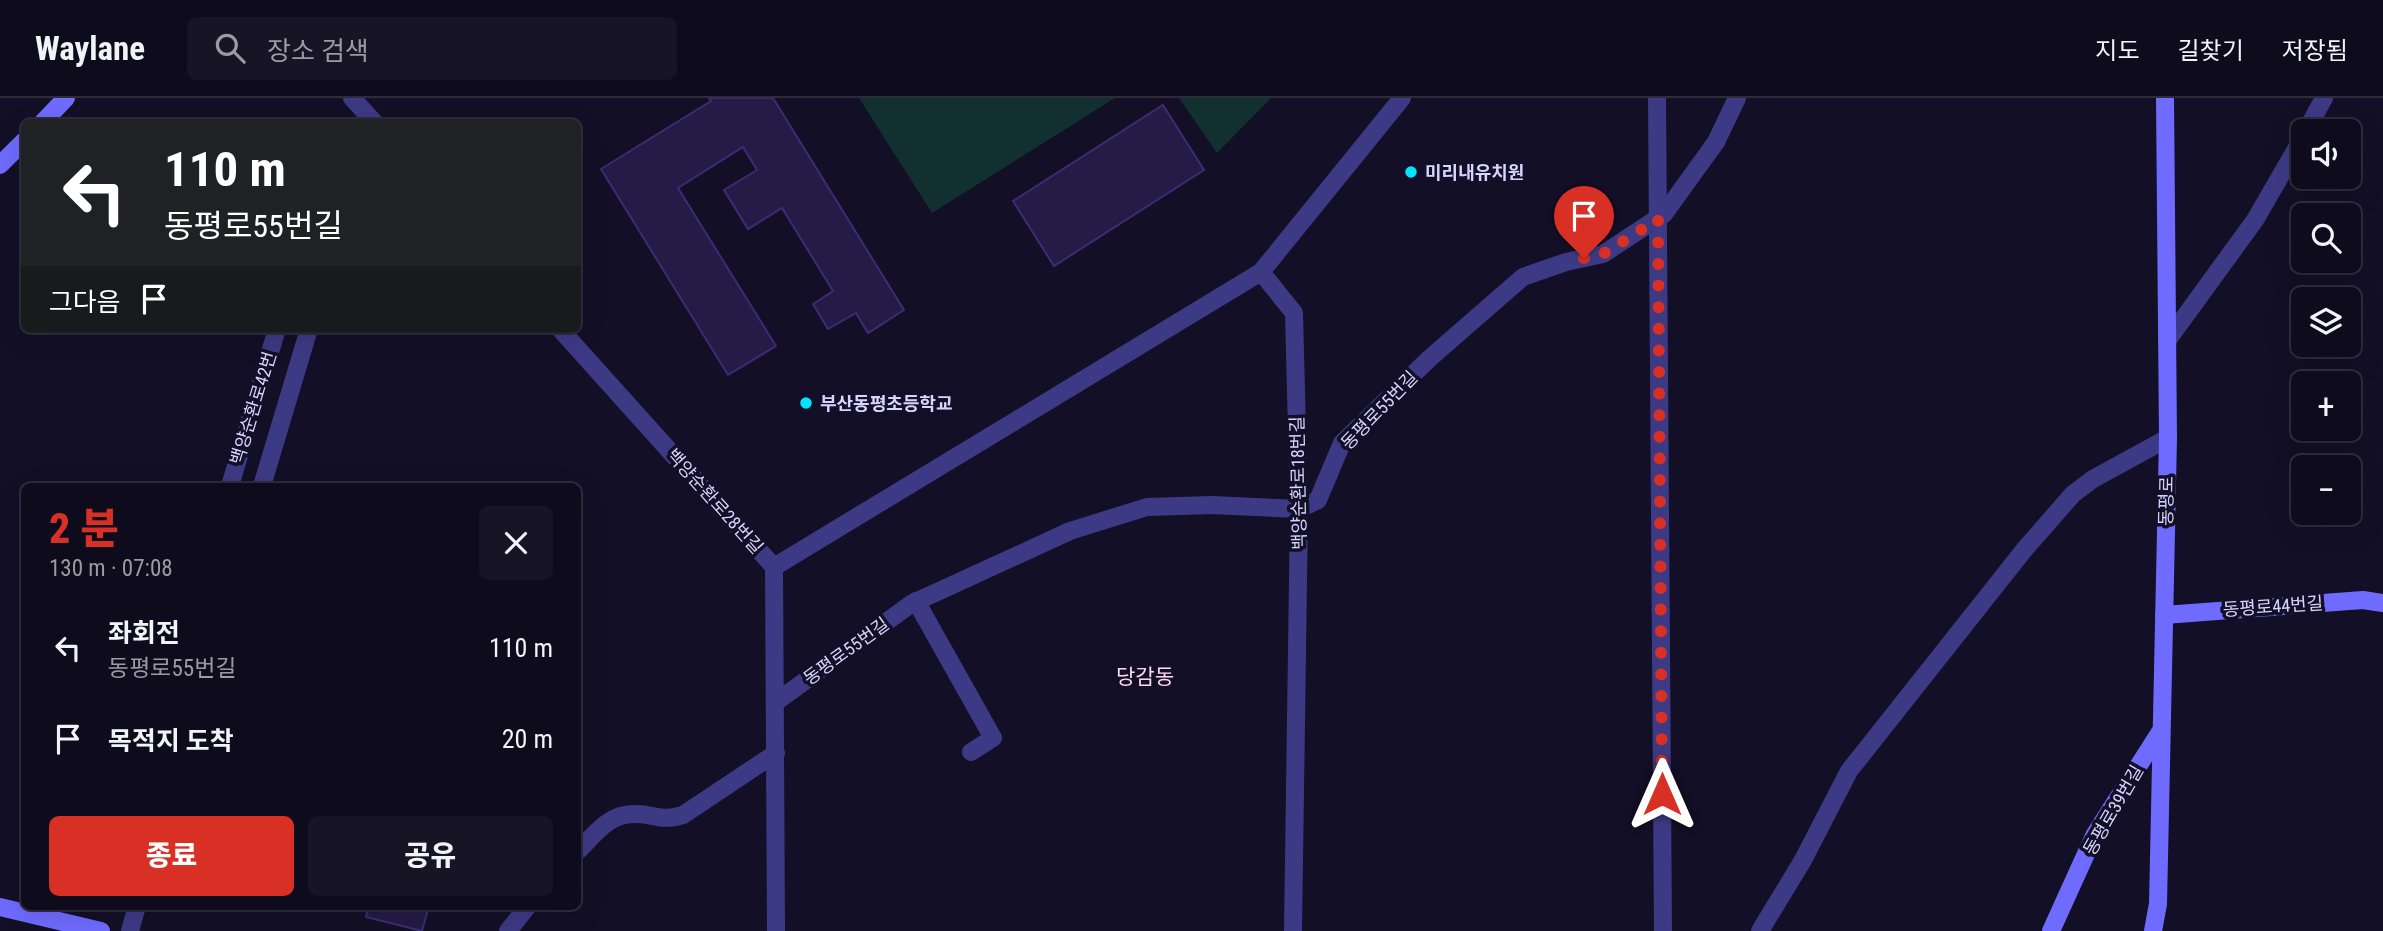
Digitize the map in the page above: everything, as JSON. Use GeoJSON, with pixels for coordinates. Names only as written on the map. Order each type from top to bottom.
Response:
{"type":"FeatureCollection","features":[{"type":"Feature","properties":{"kind":"main road"},"geometry":{"type":"LineString","coordinates":[[52,119],[66,98]]}},
{"type":"Feature","properties":{"kind":"main road","name":"동평로"},"geometry":{"type":"LineString","coordinates":[[2153,931],[2158,904],[2168,438],[2165,98]]}},
{"type":"Feature","properties":{"kind":"main road"},"geometry":{"type":"LineString","coordinates":[[0,165],[21,144]]}},
{"type":"Feature","properties":{"kind":"main road","name":"동평로44번길"},"geometry":{"type":"LineString","coordinates":[[2164,615],[2363,600],[2383,603]]}},
{"type":"Feature","properties":{"kind":"main road","name":"동평로39번길"},"geometry":{"type":"LineString","coordinates":[[2052,931],[2095,835],[2161,731]]}},
{"type":"Feature","properties":{"kind":"main road","name":"동평로"},"geometry":{"type":"LineString","coordinates":[[2158,904],[2165,931]]}},
{"type":"Feature","properties":{"kind":"main road"},"geometry":{"type":"LineString","coordinates":[[0,907],[102,931]]}},
{"type":"Feature","properties":{"kind":"street"},"geometry":{"type":"LineString","coordinates":[[352,98],[371,119]]}},
{"type":"Feature","properties":{"kind":"street"},"geometry":{"type":"LineString","coordinates":[[774,567],[1261,272],[1402,98]]}},
{"type":"Feature","properties":{"kind":"street"},"geometry":{"type":"LineString","coordinates":[[1657,98],[1662,931]]}},
{"type":"Feature","properties":{"kind":"street","name":"동평로55번길"},"geometry":{"type":"LineString","coordinates":[[776,702],[916,601],[1070,531],[1147,507],[1212,505],[1299,509],[1318,500],[1342,443],[1430,358],[1523,277],[1566,262],[1603,254],[1664,214],[1716,142],[1737,98]]}},
{"type":"Feature","properties":{"kind":"street"},"geometry":{"type":"LineString","coordinates":[[2313,119],[2324,98]]}},
{"type":"Feature","properties":{"kind":"street"},"geometry":{"type":"LineString","coordinates":[[2167,341],[2255,220],[2291,158]]}},
{"type":"Feature","properties":{"kind":"street","name":"백양순환로18번길"},"geometry":{"type":"LineString","coordinates":[[1261,272],[1294,313],[1299,509],[1293,931]]}},
{"type":"Feature","properties":{"kind":"street","name":"백양순환로42번"},"geometry":{"type":"LineString","coordinates":[[231,483],[276,333]]}},
{"type":"Feature","properties":{"kind":"street"},"geometry":{"type":"LineString","coordinates":[[263,483],[308,333]]}},
{"type":"Feature","properties":{"kind":"street","name":"백양순환로28번길"},"geometry":{"type":"LineString","coordinates":[[564,333],[774,567],[776,931]]}},
{"type":"Feature","properties":{"kind":"street"},"geometry":{"type":"LineString","coordinates":[[1759,931],[1803,860],[1849,771],[2024,550],[2073,494],[2093,479],[2168,438]]}},
{"type":"Feature","properties":{"kind":"street"},"geometry":{"type":"LineString","coordinates":[[916,601],[993,737],[971,752]]}},
{"type":"Feature","properties":{"kind":"street"},"geometry":{"type":"LineString","coordinates":[[581,848],[610,819],[634,814],[666,820],[683,815],[776,752]]}},
{"type":"Feature","properties":{"kind":"street"},"geometry":{"type":"LineString","coordinates":[[130,931],[136,910]]}},
{"type":"Feature","properties":{"kind":"street"},"geometry":{"type":"LineString","coordinates":[[508,931],[525,910]]}},
{"type":"Feature","properties":{"kind":"green space"},"geometry":{"type":"Polygon","coordinates":[[[859,98],[1115,98],[932,213],[859,98]]]}},
{"type":"Feature","properties":{"kind":"green space"},"geometry":{"type":"Polygon","coordinates":[[[1179,98],[1271,98],[1217,153],[1179,98]]]}},
{"type":"Feature","properties":{"kind":"building"},"geometry":{"type":"Polygon","coordinates":[[[709,98],[773,98],[904,310],[868,333],[856,313],[828,329],[813,304],[833,291],[782,208],[748,229],[724,190],[757,170],[743,147],[678,188],[776,346],[728,375],[601,169],[711,101],[709,98]]]}},
{"type":"Feature","properties":{"kind":"building"},"geometry":{"type":"Polygon","coordinates":[[[1163,105],[1204,170],[1054,266],[1013,201],[1163,105]]]}},
{"type":"Feature","properties":{"kind":"building"},"geometry":{"type":"Polygon","coordinates":[[[367,910],[428,910],[422,931],[366,917],[367,910]]]}},
{"type":"Feature","properties":{"kind":"place","name":"미리내유치원"},"geometry":{"type":"Point","coordinates":[1411,172]}},
{"type":"Feature","properties":{"kind":"place","name":"부산동평초등학교"},"geometry":{"type":"Point","coordinates":[806,403]}},
{"type":"Feature","properties":{"kind":"district","name":"당감동"},"geometry":{"type":"Point","coordinates":[1145,677]}},
{"type":"Feature","properties":{"kind":"route"},"geometry":{"type":"LineString","coordinates":[[1584,258],[1603,254],[1658,219],[1662,794]]}}]}
